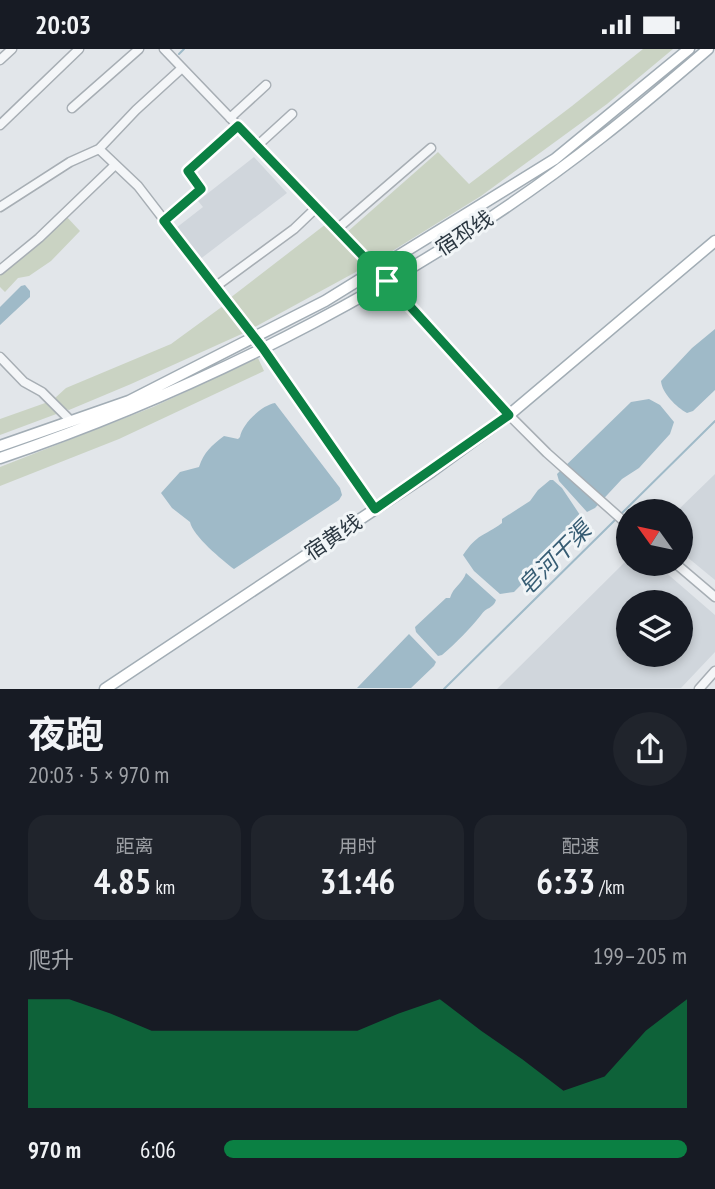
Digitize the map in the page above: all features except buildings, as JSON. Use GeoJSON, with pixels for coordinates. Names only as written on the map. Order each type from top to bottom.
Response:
{"type":"FeatureCollection","features":[{"type":"Feature","properties":{"kind":"main road","name":"宿邳线"},"geometry":{"type":"LineString","coordinates":[[0,446],[129,401],[325,302],[555,159],[689,49]]}},
{"type":"Feature","properties":{"kind":"main road","name":"宿邳线"},"geometry":{"type":"LineString","coordinates":[[0,458],[149,401],[262,347],[387,281],[519,198],[591,146],[708,49]]}},
{"type":"Feature","properties":{"kind":"main road","name":"宿黄线"},"geometry":{"type":"LineString","coordinates":[[105,688],[375,509],[509,415],[715,241]]}},
{"type":"Feature","properties":{"kind":"street"},"geometry":{"type":"LineString","coordinates":[[0,60],[12,49]]}},
{"type":"Feature","properties":{"kind":"street"},"geometry":{"type":"LineString","coordinates":[[0,125],[79,49]]}},
{"type":"Feature","properties":{"kind":"street"},"geometry":{"type":"LineString","coordinates":[[72,108],[139,49]]}},
{"type":"Feature","properties":{"kind":"street"},"geometry":{"type":"LineString","coordinates":[[164,49],[387,281],[509,415],[616,515]]}},
{"type":"Feature","properties":{"kind":"street"},"geometry":{"type":"LineString","coordinates":[[0,207],[70,162],[99,149],[144,102],[182,68]]}},
{"type":"Feature","properties":{"kind":"street"},"geometry":{"type":"LineString","coordinates":[[230,118],[266,85]]}},
{"type":"Feature","properties":{"kind":"street"},"geometry":{"type":"LineString","coordinates":[[257,146],[292,114]]}},
{"type":"Feature","properties":{"kind":"street"},"geometry":{"type":"LineString","coordinates":[[164,221],[201,189],[188,171],[238,126]]}},
{"type":"Feature","properties":{"kind":"street"},"geometry":{"type":"LineString","coordinates":[[337,229],[431,148]]}},
{"type":"Feature","properties":{"kind":"street"},"geometry":{"type":"LineString","coordinates":[[99,149],[138,186],[262,347],[375,509]]}},
{"type":"Feature","properties":{"kind":"street"},"geometry":{"type":"LineString","coordinates":[[0,271],[116,165]]}},
{"type":"Feature","properties":{"kind":"street"},"geometry":{"type":"LineString","coordinates":[[215,287],[295,229],[316,208]]}},
{"type":"Feature","properties":{"kind":"street"},"geometry":{"type":"LineString","coordinates":[[0,358],[24,382],[42,392],[71,421]]}},
{"type":"Feature","properties":{"kind":"street"},"geometry":{"type":"LineString","coordinates":[[690,576],[715,597]]}},
{"type":"Feature","properties":{"kind":"street"},"geometry":{"type":"LineString","coordinates":[[699,688],[715,671]]}},
{"type":"Feature","properties":{"kind":"shaded area"},"geometry":{"type":"Polygon","coordinates":[[[254,157],[287,193],[199,260],[176,228],[203,207],[198,201],[254,157]]]}},
{"type":"Feature","properties":{"kind":"shaded area"},"geometry":{"type":"Polygon","coordinates":[[[715,474],[715,580],[693,562],[693,499],[689,499],[715,474]]]}},
{"type":"Feature","properties":{"kind":"shaded area"},"geometry":{"type":"Polygon","coordinates":[[[616,571],[616,576],[670,576],[686,590],[616,590],[616,667],[693,667],[693,596],[715,615],[715,652],[681,688],[497,689],[616,571]]]}},
{"type":"Feature","properties":{"kind":"green space"},"geometry":{"type":"Polygon","coordinates":[[[643,49],[673,49],[607,104],[481,196],[381,258],[372,259],[346,233],[438,152],[469,184],[643,49]]]}},
{"type":"Feature","properties":{"kind":"green space"},"geometry":{"type":"Polygon","coordinates":[[[65,215],[80,231],[51,261],[29,276],[18,278],[5,292],[0,287],[0,273],[65,215]]]}},
{"type":"Feature","properties":{"kind":"green space"},"geometry":{"type":"Polygon","coordinates":[[[326,224],[365,267],[253,328],[230,298],[326,224]]]}},
{"type":"Feature","properties":{"kind":"green space"},"geometry":{"type":"Polygon","coordinates":[[[223,306],[246,332],[69,410],[63,408],[55,398],[66,388],[171,344],[223,306]]]}},
{"type":"Feature","properties":{"kind":"green space"},"geometry":{"type":"Polygon","coordinates":[[[258,358],[264,371],[119,439],[0,486],[0,467],[153,407],[258,358]]]}},
{"type":"Feature","properties":{"kind":"green space"},"geometry":{"type":"Polygon","coordinates":[[[48,402],[59,413],[0,435],[0,419],[48,402]]]}},
{"type":"Feature","properties":{"kind":"water"},"geometry":{"type":"Polygon","coordinates":[[[25,285],[30,291],[30,297],[0,325],[0,307],[25,285]]]}},
{"type":"Feature","properties":{"kind":"water"},"geometry":{"type":"Polygon","coordinates":[[[715,329],[715,390],[693,411],[687,413],[670,399],[661,381],[692,348],[715,329]]]}},
{"type":"Feature","properties":{"kind":"water"},"geometry":{"type":"Polygon","coordinates":[[[649,399],[660,405],[674,422],[670,434],[639,468],[622,479],[595,508],[587,512],[559,481],[557,474],[631,402],[649,399]]]}},
{"type":"Feature","properties":{"kind":"water"},"geometry":{"type":"Polygon","coordinates":[[[275,403],[340,488],[342,495],[339,500],[234,569],[202,541],[190,522],[172,508],[161,493],[180,472],[199,467],[206,453],[224,436],[238,439],[253,416],[264,407],[275,403]]]}},
{"type":"Feature","properties":{"kind":"water"},"geometry":{"type":"Polygon","coordinates":[[[550,480],[562,488],[584,521],[514,592],[500,594],[474,571],[463,555],[477,539],[530,501],[550,480]]]}},
{"type":"Feature","properties":{"kind":"water"},"geometry":{"type":"Polygon","coordinates":[[[466,573],[496,600],[458,641],[438,656],[416,632],[415,627],[446,598],[450,598],[466,573]]]}},
{"type":"Feature","properties":{"kind":"water"},"geometry":{"type":"Polygon","coordinates":[[[409,634],[436,662],[434,666],[411,688],[357,688],[409,634]]]}},
{"type":"Feature","properties":{"kind":"waterway"},"geometry":{"type":"LineString","coordinates":[[179,54],[184,49]]}},
{"type":"Feature","properties":{"kind":"waterway","name":"皂河干渠"},"geometry":{"type":"LineString","coordinates":[[636,499],[715,421]]}},
{"type":"Feature","properties":{"kind":"waterway","name":"皂河干渠"},"geometry":{"type":"LineString","coordinates":[[444,689],[615,520]]}},
{"type":"Feature","properties":{"kind":"route"},"geometry":{"type":"LineString","coordinates":[[238,126],[387,281],[509,415],[375,509],[262,347],[164,221],[201,189],[188,171],[238,126]]}}]}
